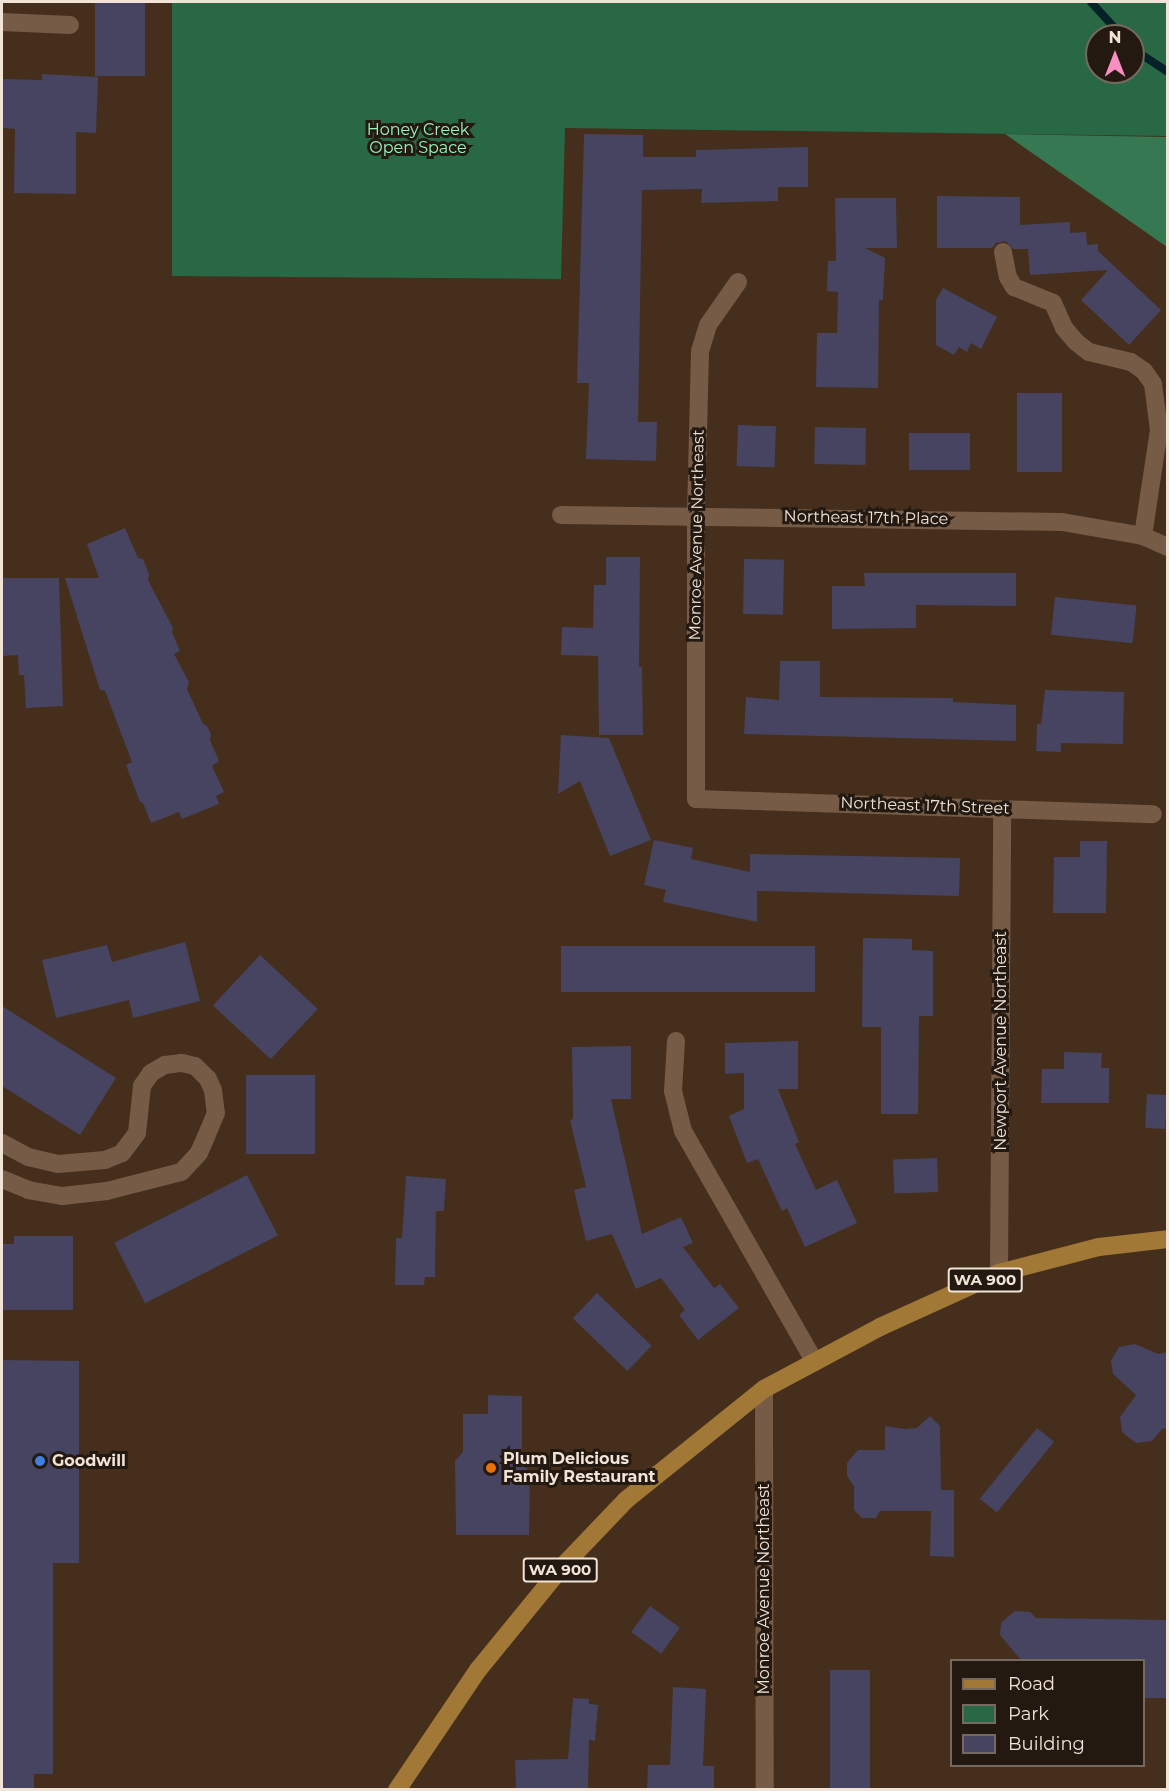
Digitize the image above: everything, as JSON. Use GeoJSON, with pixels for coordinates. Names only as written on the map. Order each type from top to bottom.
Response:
{"type":"FeatureCollection","features":[{"type":"Feature","properties":{"kind":"main road","name":"WA 900"},"geometry":{"type":"LineString","coordinates":[[397,1790],[478,1670],[562,1567],[626,1500],[764,1389],[880,1328],[999,1273],[1099,1247],[1167,1239]]}},
{"type":"Feature","properties":{"kind":"street"},"geometry":{"type":"LineString","coordinates":[[2,22],[70,25]]}},
{"type":"Feature","properties":{"kind":"street"},"geometry":{"type":"LineString","coordinates":[[1003,252],[1008,277],[1014,287],[1053,303],[1064,328],[1076,342],[1089,352],[1131,362],[1144,371],[1153,384],[1160,430],[1143,536]]}},
{"type":"Feature","properties":{"kind":"street","name":"Monroe Avenue Northeast"},"geometry":{"type":"LineString","coordinates":[[696,798],[696,515],[700,351],[708,325],[738,282]]}},
{"type":"Feature","properties":{"kind":"street","name":"Northeast 17th Place"},"geometry":{"type":"LineString","coordinates":[[561,515],[696,515],[1062,522],[1143,536],[1167,547]]}},
{"type":"Feature","properties":{"kind":"street","name":"Northeast 17th Street"},"geometry":{"type":"LineString","coordinates":[[696,798],[1153,814]]}},
{"type":"Feature","properties":{"kind":"street","name":"Newport Avenue Northeast"},"geometry":{"type":"LineString","coordinates":[[999,1273],[1002,809]]}},
{"type":"Feature","properties":{"kind":"street"},"geometry":{"type":"LineString","coordinates":[[676,1041],[673,1091],[683,1131],[815,1362]]}},
{"type":"Feature","properties":{"kind":"street"},"geometry":{"type":"LineString","coordinates":[[2,1143],[28,1157],[58,1164],[105,1160],[122,1153],[137,1133],[142,1086],[151,1073],[165,1065],[182,1063],[195,1066],[208,1079],[213,1090],[216,1113],[198,1153],[181,1172],[107,1191],[63,1196],[28,1190],[2,1179]]}},
{"type":"Feature","properties":{"kind":"street","name":"Monroe Avenue Northeast"},"geometry":{"type":"LineString","coordinates":[[764,1389],[765,1790]]}},
{"type":"Feature","properties":{"kind":"green space","name":"Honey Creek Open Space"},"geometry":{"type":"Polygon","coordinates":[[[172,2],[1167,2],[1167,136],[565,128],[561,279],[172,276],[172,2]]]}},
{"type":"Feature","properties":{"kind":"green space"},"geometry":{"type":"Polygon","coordinates":[[[1005,134],[1167,137],[1167,247],[1005,134]]]}},
{"type":"Feature","properties":{"kind":"building"},"geometry":{"type":"Polygon","coordinates":[[[95,2],[145,2],[145,76],[95,76],[95,2]]]}},
{"type":"Feature","properties":{"kind":"building"},"geometry":{"type":"Polygon","coordinates":[[[42,74],[98,77],[96,133],[76,132],[76,194],[14,193],[15,129],[2,128],[2,79],[42,80],[42,74]]]}},
{"type":"Feature","properties":{"kind":"building"},"geometry":{"type":"Polygon","coordinates":[[[584,134],[643,135],[643,157],[696,157],[696,150],[808,147],[808,187],[778,187],[778,201],[701,203],[702,189],[642,190],[638,422],[657,422],[656,461],[586,459],[589,383],[577,383],[584,134]]]}},
{"type":"Feature","properties":{"kind":"building"},"geometry":{"type":"Polygon","coordinates":[[[937,196],[1020,197],[1020,225],[1070,222],[1070,233],[1086,232],[1087,245],[1098,244],[1098,251],[1161,310],[1129,345],[1081,300],[1108,270],[1030,275],[1028,249],[1013,249],[1006,241],[996,243],[992,248],[937,248],[937,196]]]}},
{"type":"Feature","properties":{"kind":"building"},"geometry":{"type":"Polygon","coordinates":[[[835,198],[896,198],[897,248],[865,248],[885,258],[883,300],[879,300],[878,388],[816,387],[817,333],[837,333],[838,292],[827,291],[828,261],[836,261],[835,198]]]}},
{"type":"Feature","properties":{"kind":"building"},"geometry":{"type":"Polygon","coordinates":[[[943,288],[997,317],[981,349],[971,343],[967,352],[959,347],[954,355],[936,345],[936,300],[943,288]]]}},
{"type":"Feature","properties":{"kind":"building"},"geometry":{"type":"Polygon","coordinates":[[[1017,393],[1062,393],[1062,472],[1017,472],[1017,393]]]}},
{"type":"Feature","properties":{"kind":"building"},"geometry":{"type":"Polygon","coordinates":[[[738,425],[776,426],[775,467],[737,466],[738,425]]]}},
{"type":"Feature","properties":{"kind":"building"},"geometry":{"type":"Polygon","coordinates":[[[815,427],[866,428],[865,465],[814,464],[815,427]]]}},
{"type":"Feature","properties":{"kind":"building"},"geometry":{"type":"Polygon","coordinates":[[[909,433],[970,433],[970,470],[909,470],[909,433]]]}},
{"type":"Feature","properties":{"kind":"building"},"geometry":{"type":"Polygon","coordinates":[[[125,528],[138,558],[143,559],[149,574],[148,580],[173,628],[172,632],[180,651],[174,654],[189,682],[187,689],[203,724],[207,726],[211,734],[210,740],[219,761],[212,766],[224,792],[216,796],[219,804],[182,819],[179,812],[151,823],[143,803],[140,802],[126,765],[132,762],[105,691],[100,690],[65,578],[99,578],[87,544],[125,528]]]}},
{"type":"Feature","properties":{"kind":"building"},"geometry":{"type":"Polygon","coordinates":[[[606,557],[640,557],[639,667],[642,667],[643,735],[599,735],[598,656],[561,655],[562,627],[593,628],[594,585],[606,585],[606,557]]]}},
{"type":"Feature","properties":{"kind":"building"},"geometry":{"type":"Polygon","coordinates":[[[744,559],[784,560],[783,615],[743,614],[744,559]]]}},
{"type":"Feature","properties":{"kind":"building"},"geometry":{"type":"Polygon","coordinates":[[[864,573],[1016,573],[1016,606],[916,605],[916,628],[832,629],[832,586],[865,586],[864,573]]]}},
{"type":"Feature","properties":{"kind":"building"},"geometry":{"type":"Polygon","coordinates":[[[2,578],[59,578],[63,706],[26,708],[24,675],[19,675],[18,655],[2,656],[2,578]]]}},
{"type":"Feature","properties":{"kind":"building"},"geometry":{"type":"Polygon","coordinates":[[[1055,597],[1137,606],[1133,643],[1051,635],[1055,597]]]}},
{"type":"Feature","properties":{"kind":"building"},"geometry":{"type":"Polygon","coordinates":[[[780,661],[820,661],[820,697],[953,698],[953,702],[1016,705],[1016,741],[744,734],[746,697],[779,700],[780,661]]]}},
{"type":"Feature","properties":{"kind":"building"},"geometry":{"type":"Polygon","coordinates":[[[1045,690],[1124,692],[1123,744],[1061,743],[1061,752],[1036,751],[1037,724],[1041,724],[1045,690]]]}},
{"type":"Feature","properties":{"kind":"building"},"geometry":{"type":"Polygon","coordinates":[[[561,735],[609,738],[651,840],[610,856],[580,781],[558,794],[561,735]]]}},
{"type":"Feature","properties":{"kind":"building"},"geometry":{"type":"Polygon","coordinates":[[[654,840],[693,848],[691,859],[750,872],[750,854],[960,858],[959,896],[757,891],[757,922],[663,902],[666,890],[644,885],[654,840]]]}},
{"type":"Feature","properties":{"kind":"building"},"geometry":{"type":"Polygon","coordinates":[[[1080,841],[1107,841],[1106,913],[1053,913],[1054,857],[1080,857],[1080,841]]]}},
{"type":"Feature","properties":{"kind":"building"},"geometry":{"type":"Polygon","coordinates":[[[863,938],[912,939],[912,950],[933,951],[933,1016],[919,1016],[918,1114],[881,1114],[881,1027],[862,1027],[863,938]]]}},
{"type":"Feature","properties":{"kind":"building"},"geometry":{"type":"Polygon","coordinates":[[[185,942],[200,1001],[133,1018],[129,1000],[56,1018],[42,960],[107,945],[112,962],[185,942]]]}},
{"type":"Feature","properties":{"kind":"building"},"geometry":{"type":"Polygon","coordinates":[[[561,946],[815,946],[815,992],[561,992],[561,946]]]}},
{"type":"Feature","properties":{"kind":"building"},"geometry":{"type":"Polygon","coordinates":[[[260,955],[318,1009],[271,1059],[213,1005],[260,955]]]}},
{"type":"Feature","properties":{"kind":"building"},"geometry":{"type":"Polygon","coordinates":[[[2,1006],[116,1078],[80,1135],[2,1086],[2,1006]]]}},
{"type":"Feature","properties":{"kind":"building"},"geometry":{"type":"Polygon","coordinates":[[[798,1041],[798,1089],[778,1089],[799,1142],[795,1144],[816,1190],[837,1180],[857,1223],[805,1247],[787,1208],[782,1211],[758,1159],[747,1163],[729,1116],[744,1109],[744,1073],[725,1074],[725,1043],[798,1041]]]}},
{"type":"Feature","properties":{"kind":"building"},"geometry":{"type":"Polygon","coordinates":[[[631,1046],[631,1099],[611,1099],[642,1234],[681,1217],[693,1243],[683,1247],[714,1288],[720,1284],[739,1308],[698,1340],[679,1315],[685,1310],[661,1278],[636,1289],[612,1234],[586,1241],[574,1190],[586,1187],[570,1120],[573,1119],[572,1047],[631,1046]]]}},
{"type":"Feature","properties":{"kind":"building"},"geometry":{"type":"Polygon","coordinates":[[[1064,1052],[1102,1053],[1101,1068],[1109,1068],[1109,1103],[1041,1103],[1042,1069],[1064,1069],[1064,1052]]]}},
{"type":"Feature","properties":{"kind":"building"},"geometry":{"type":"Polygon","coordinates":[[[246,1075],[315,1075],[315,1154],[246,1154],[246,1075]]]}},
{"type":"Feature","properties":{"kind":"building"},"geometry":{"type":"Polygon","coordinates":[[[1147,1094],[1167,1095],[1165,1129],[1145,1128],[1147,1094]]]}},
{"type":"Feature","properties":{"kind":"building"},"geometry":{"type":"Polygon","coordinates":[[[937,1158],[938,1192],[894,1194],[893,1160],[937,1158]]]}},
{"type":"Feature","properties":{"kind":"building"},"geometry":{"type":"Polygon","coordinates":[[[247,1175],[278,1236],[145,1303],[114,1243],[247,1175]]]}},
{"type":"Feature","properties":{"kind":"building"},"geometry":{"type":"Polygon","coordinates":[[[406,1176],[446,1179],[444,1211],[436,1211],[435,1277],[425,1277],[424,1285],[395,1285],[396,1238],[402,1238],[406,1176]]]}},
{"type":"Feature","properties":{"kind":"building"},"geometry":{"type":"Polygon","coordinates":[[[14,1236],[73,1236],[73,1310],[2,1310],[2,1244],[14,1244],[14,1236]]]}},
{"type":"Feature","properties":{"kind":"building"},"geometry":{"type":"Polygon","coordinates":[[[597,1293],[652,1346],[627,1371],[573,1318],[597,1293]]]}},
{"type":"Feature","properties":{"kind":"building"},"geometry":{"type":"Polygon","coordinates":[[[1135,1344],[1158,1354],[1167,1352],[1167,1428],[1162,1429],[1152,1441],[1136,1443],[1122,1432],[1120,1417],[1136,1395],[1113,1374],[1111,1361],[1119,1347],[1135,1344]]]}},
{"type":"Feature","properties":{"kind":"building"},"geometry":{"type":"Polygon","coordinates":[[[2,1360],[79,1361],[79,1563],[53,1563],[53,1774],[34,1774],[34,1790],[2,1790],[2,1360]]]}},
{"type":"Feature","properties":{"kind":"building","name":"Plum Delicious Family Restaurant"},"geometry":{"type":"Polygon","coordinates":[[[488,1395],[522,1396],[522,1463],[530,1473],[529,1535],[456,1535],[455,1461],[463,1452],[463,1414],[488,1414],[488,1395]]]}},
{"type":"Feature","properties":{"kind":"building"},"geometry":{"type":"Polygon","coordinates":[[[930,1416],[940,1426],[941,1490],[954,1490],[954,1557],[930,1556],[931,1511],[880,1511],[876,1518],[862,1518],[854,1510],[854,1486],[847,1476],[847,1463],[858,1450],[885,1450],[885,1426],[917,1428],[930,1416]]]}},
{"type":"Feature","properties":{"kind":"building"},"geometry":{"type":"Polygon","coordinates":[[[1037,1428],[1054,1442],[997,1513],[980,1499],[1037,1428]]]}},
{"type":"Feature","properties":{"kind":"building"},"geometry":{"type":"Polygon","coordinates":[[[650,1606],[680,1628],[661,1654],[631,1632],[650,1606]]]}},
{"type":"Feature","properties":{"kind":"building"},"geometry":{"type":"Polygon","coordinates":[[[1015,1611],[1030,1612],[1036,1618],[1167,1620],[1167,1698],[1145,1698],[1145,1659],[1020,1659],[1000,1635],[1001,1623],[1015,1611]]]}},
{"type":"Feature","properties":{"kind":"building"},"geometry":{"type":"Polygon","coordinates":[[[830,1670],[870,1670],[870,1790],[830,1790],[830,1670]]]}},
{"type":"Feature","properties":{"kind":"building"},"geometry":{"type":"Polygon","coordinates":[[[673,1687],[706,1689],[703,1766],[714,1766],[714,1790],[647,1790],[648,1765],[670,1765],[673,1687]]]}},
{"type":"Feature","properties":{"kind":"building"},"geometry":{"type":"Polygon","coordinates":[[[573,1698],[589,1699],[589,1704],[598,1705],[595,1741],[589,1740],[588,1790],[516,1790],[515,1760],[568,1759],[573,1698]]]}},
{"type":"Feature","properties":{"kind":"waterway"},"geometry":{"type":"LineString","coordinates":[[1091,2],[1111,24]]}},
{"type":"Feature","properties":{"kind":"waterway"},"geometry":{"type":"LineString","coordinates":[[1145,57],[1168,72]]}},
{"type":"Feature","properties":{"kind":"place","name":"Goodwill"},"geometry":{"type":"Point","coordinates":[40,1461]}},
{"type":"Feature","properties":{"kind":"place","name":"Plum Delicious Family Restaurant"},"geometry":{"type":"Point","coordinates":[491,1468]}}]}
